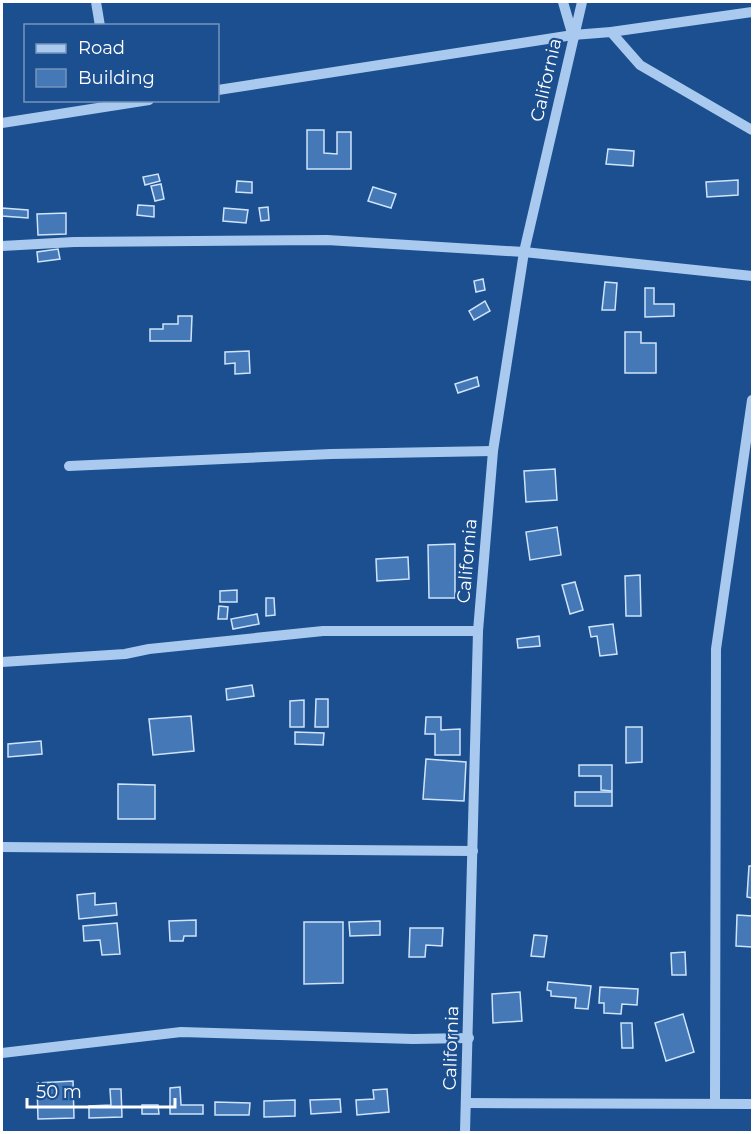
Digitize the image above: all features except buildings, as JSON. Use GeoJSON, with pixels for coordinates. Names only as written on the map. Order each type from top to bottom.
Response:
{"type":"FeatureCollection","features":[{"type":"Feature","properties":{"kind":"street"},"geometry":{"type":"LineString","coordinates":[[96,2],[100,24]]}},
{"type":"Feature","properties":{"kind":"street"},"geometry":{"type":"LineString","coordinates":[[563,2],[573,35]]}},
{"type":"Feature","properties":{"kind":"street","name":"California"},"geometry":{"type":"LineString","coordinates":[[465,1132],[478,631],[493,451],[524,252],[582,2]]}},
{"type":"Feature","properties":{"kind":"street"},"geometry":{"type":"LineString","coordinates":[[219,90],[573,35],[611,32],[753,12]]}},
{"type":"Feature","properties":{"kind":"street"},"geometry":{"type":"LineString","coordinates":[[611,32],[640,65],[753,130]]}},
{"type":"Feature","properties":{"kind":"street"},"geometry":{"type":"LineString","coordinates":[[2,123],[116,103]]}},
{"type":"Feature","properties":{"kind":"street"},"geometry":{"type":"LineString","coordinates":[[2,246],[74,242],[327,240],[524,252],[753,276]]}},
{"type":"Feature","properties":{"kind":"street"},"geometry":{"type":"LineString","coordinates":[[715,1103],[716,649],[753,400]]}},
{"type":"Feature","properties":{"kind":"street"},"geometry":{"type":"LineString","coordinates":[[69,466],[331,454],[493,451]]}},
{"type":"Feature","properties":{"kind":"street"},"geometry":{"type":"LineString","coordinates":[[2,662],[125,654],[323,631],[478,631]]}},
{"type":"Feature","properties":{"kind":"street"},"geometry":{"type":"LineString","coordinates":[[2,847],[473,851]]}},
{"type":"Feature","properties":{"kind":"street"},"geometry":{"type":"LineString","coordinates":[[2,1053],[181,1032],[413,1039],[469,1038]]}},
{"type":"Feature","properties":{"kind":"street"},"geometry":{"type":"LineString","coordinates":[[466,1103],[753,1104]]}}]}
